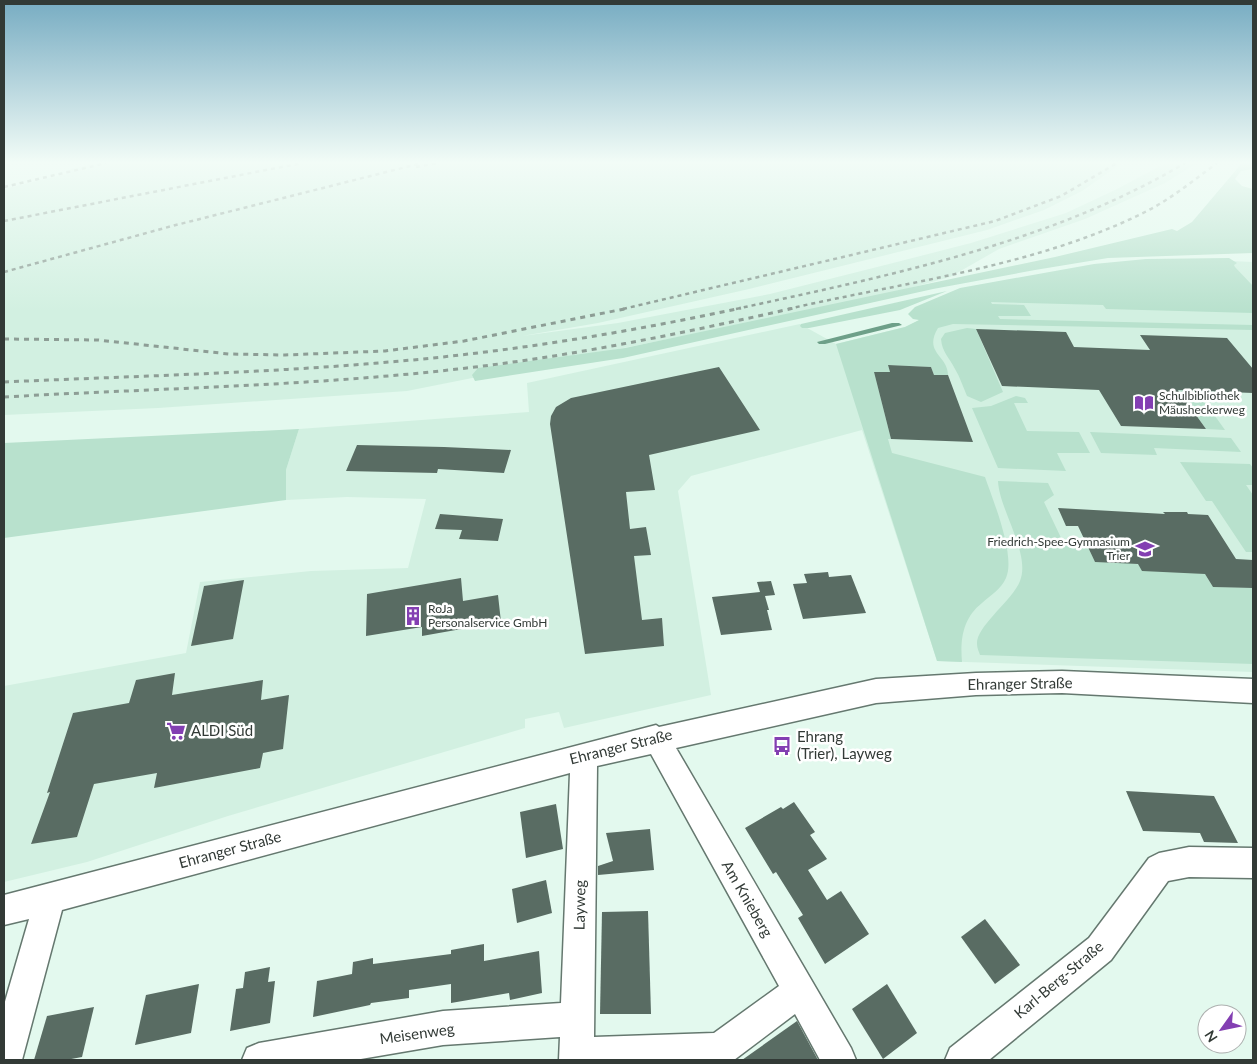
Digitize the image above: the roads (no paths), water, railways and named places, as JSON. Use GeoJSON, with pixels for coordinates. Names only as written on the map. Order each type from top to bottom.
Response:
{"type":"FeatureCollection","features":[{"type":"Feature","properties":{"kind":"street","name":"Ehranger Straße"},"geometry":{"type":"LineString","coordinates":[[4,910],[584,756],[656,738],[876,691],[976,684],[1062,682],[1253,691]]}},
{"type":"Feature","properties":{"kind":"street","name":"Am Knieberg"},"geometry":{"type":"LineString","coordinates":[[656,738],[839,1060]]}},
{"type":"Feature","properties":{"kind":"street","name":"Layweg"},"geometry":{"type":"LineString","coordinates":[[584,756],[576,1058],[631,1052],[719,1050],[799,991]]}},
{"type":"Feature","properties":{"kind":"street","name":"Karl-Berg-Straße"},"geometry":{"type":"LineString","coordinates":[[962,1060],[1100,949],[1159,868],[1189,862],[1253,863]]}},
{"type":"Feature","properties":{"kind":"street"},"geometry":{"type":"LineString","coordinates":[[4,1060],[50,898]]}},
{"type":"Feature","properties":{"kind":"street","name":"Meisenweg"},"geometry":{"type":"LineString","coordinates":[[259,1060],[444,1028],[577,1019]]}},
{"type":"Feature","properties":{"kind":"railway"},"geometry":{"type":"LineString","coordinates":[[4,221],[47,213]]}},
{"type":"Feature","properties":{"kind":"railway"},"geometry":{"type":"LineString","coordinates":[[4,272],[225,213]]}},
{"type":"Feature","properties":{"kind":"railway"},"geometry":{"type":"LineString","coordinates":[[623,309],[995,221],[1017,213]]}},
{"type":"Feature","properties":{"kind":"railway"},"geometry":{"type":"LineString","coordinates":[[736,309],[851,284],[967,254],[1024,236],[1085,213]]}},
{"type":"Feature","properties":{"kind":"railway"},"geometry":{"type":"LineString","coordinates":[[788,309],[970,271],[1016,259],[1104,231],[1144,213]]}},
{"type":"Feature","properties":{"kind":"railway"},"geometry":{"type":"LineString","coordinates":[[4,339],[98,340],[229,354],[285,355],[385,351],[464,341],[629,308]]}},
{"type":"Feature","properties":{"kind":"railway"},"geometry":{"type":"LineString","coordinates":[[4,382],[202,374],[444,357],[572,340],[741,308]]}},
{"type":"Feature","properties":{"kind":"railway"},"geometry":{"type":"LineString","coordinates":[[4,397],[240,386],[358,378],[475,367],[556,356],[635,342],[794,308]]}},
{"type":"Feature","properties":{"kind":"place","name":"Schulbibliothek Mäusheckerweg"},"geometry":{"type":"Point","coordinates":[1144,403]}},
{"type":"Feature","properties":{"kind":"place","name":"Friedrich-Spee-Gymnasium Trier"},"geometry":{"type":"Point","coordinates":[1145,549]}},
{"type":"Feature","properties":{"kind":"place","name":"RoJa Personalservice GmbH"},"geometry":{"type":"Point","coordinates":[413,616]}},
{"type":"Feature","properties":{"kind":"place","name":"ALDI Süd"},"geometry":{"type":"Point","coordinates":[176,731]}},
{"type":"Feature","properties":{"kind":"place","name":"Ehrang (Trier), Layweg"},"geometry":{"type":"Point","coordinates":[782,746]}}]}
